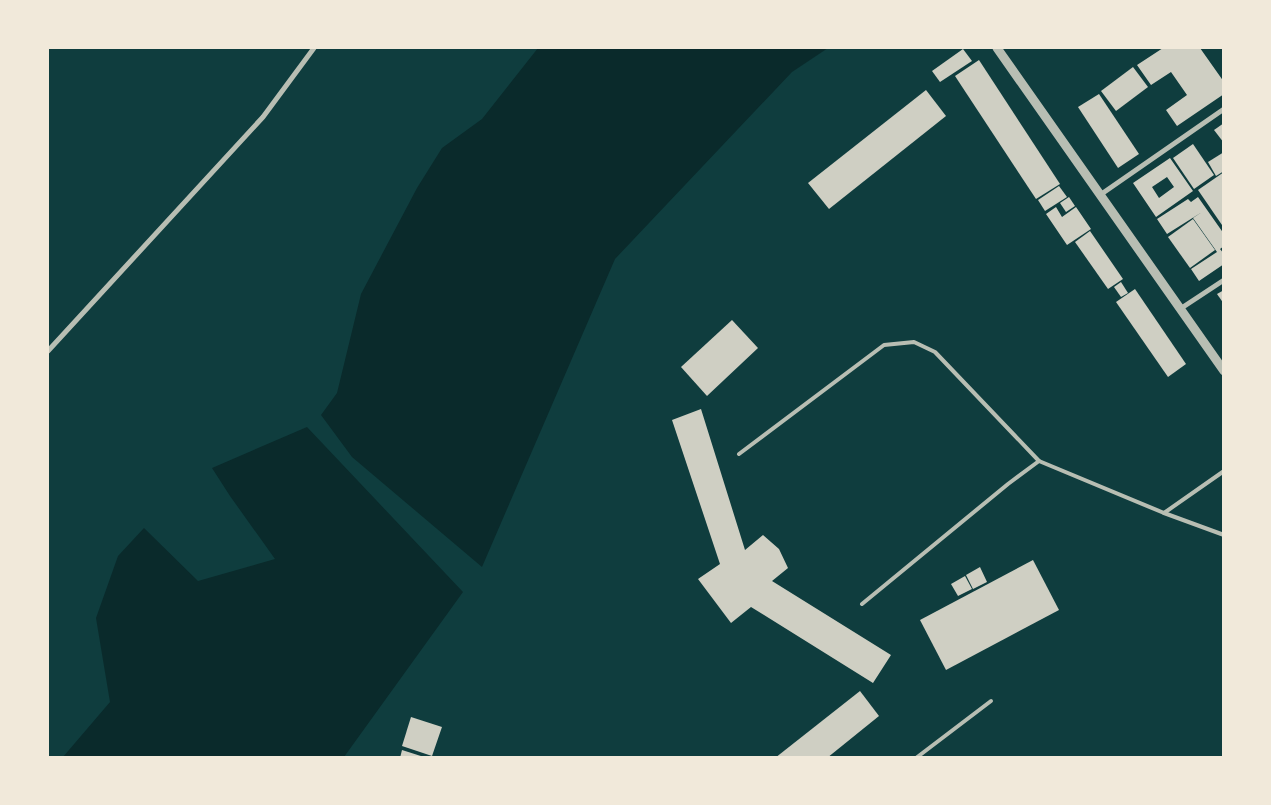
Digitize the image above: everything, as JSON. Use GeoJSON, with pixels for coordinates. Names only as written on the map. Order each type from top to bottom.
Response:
{"type":"FeatureCollection","features":[{"type":"Feature","properties":{"kind":"street"},"geometry":{"type":"LineString","coordinates":[[48,352],[262,117],[314,48]]}},
{"type":"Feature","properties":{"kind":"street"},"geometry":{"type":"LineString","coordinates":[[997,48],[1224,371]]}},
{"type":"Feature","properties":{"kind":"street"},"geometry":{"type":"LineString","coordinates":[[1100,196],[1224,109]]}},
{"type":"Feature","properties":{"kind":"street"},"geometry":{"type":"LineString","coordinates":[[1180,310],[1224,280]]}},
{"type":"Feature","properties":{"kind":"lane"},"geometry":{"type":"LineString","coordinates":[[739,454],[884,345],[914,342],[935,352],[1039,461],[1164,513],[1224,535]]}},
{"type":"Feature","properties":{"kind":"lane"},"geometry":{"type":"LineString","coordinates":[[862,604],[1008,484],[1039,461]]}},
{"type":"Feature","properties":{"kind":"lane"},"geometry":{"type":"LineString","coordinates":[[1164,513],[1224,471]]}},
{"type":"Feature","properties":{"kind":"lane"},"geometry":{"type":"LineString","coordinates":[[916,758],[991,701]]}},
{"type":"Feature","properties":{"kind":"water"},"geometry":{"type":"Polygon","coordinates":[[[538,48],[828,48],[792,72],[615,259],[482,567],[352,457],[321,415],[337,393],[361,294],[417,188],[442,148],[482,119],[538,48]]]}},
{"type":"Feature","properties":{"kind":"water"},"geometry":{"type":"Polygon","coordinates":[[[307,427],[463,592],[344,757],[63,757],[110,702],[96,618],[118,556],[144,528],[198,581],[275,559],[212,468],[307,427]]]}},
{"type":"Feature","properties":{"kind":"building"},"geometry":{"type":"Polygon","coordinates":[[[1163,48],[1200,48],[1224,82],[1224,94],[1177,126],[1166,110],[1187,95],[1171,72],[1151,85],[1137,65],[1163,48]]]}},
{"type":"Feature","properties":{"kind":"building"},"geometry":{"type":"Polygon","coordinates":[[[963,49],[972,61],[940,82],[932,71],[963,49]]]}},
{"type":"Feature","properties":{"kind":"building"},"geometry":{"type":"Polygon","coordinates":[[[979,60],[1060,184],[1036,199],[955,76],[979,60]]]}},
{"type":"Feature","properties":{"kind":"building"},"geometry":{"type":"Polygon","coordinates":[[[1133,67],[1148,87],[1116,111],[1101,91],[1133,67]]]}},
{"type":"Feature","properties":{"kind":"building"},"geometry":{"type":"Polygon","coordinates":[[[926,90],[946,116],[829,209],[808,183],[926,90]]]}},
{"type":"Feature","properties":{"kind":"building"},"geometry":{"type":"Polygon","coordinates":[[[1099,94],[1139,154],[1118,168],[1078,107],[1099,94]]]}},
{"type":"Feature","properties":{"kind":"building"},"geometry":{"type":"Polygon","coordinates":[[[1224,123],[1224,143],[1214,130],[1224,123]]]}},
{"type":"Feature","properties":{"kind":"building"},"geometry":{"type":"Polygon","coordinates":[[[1193,144],[1214,175],[1194,189],[1173,158],[1193,144]]]}},
{"type":"Feature","properties":{"kind":"building"},"geometry":{"type":"Polygon","coordinates":[[[1224,152],[1224,171],[1216,176],[1208,162],[1224,152]]]}},
{"type":"Feature","properties":{"kind":"building"},"geometry":{"type":"Polygon","coordinates":[[[1170,158],[1193,191],[1156,217],[1133,183],[1170,158]],[[1167,177],[1152,187],[1159,198],[1174,187],[1167,177]]]}},
{"type":"Feature","properties":{"kind":"building"},"geometry":{"type":"Polygon","coordinates":[[[1224,172],[1224,224],[1222,225],[1198,190],[1224,172]]]}},
{"type":"Feature","properties":{"kind":"building"},"geometry":{"type":"Polygon","coordinates":[[[1059,186],[1067,197],[1045,211],[1038,200],[1059,186]]]}},
{"type":"Feature","properties":{"kind":"building"},"geometry":{"type":"Polygon","coordinates":[[[1069,197],[1075,206],[1066,212],[1060,203],[1069,197]]]}},
{"type":"Feature","properties":{"kind":"building"},"geometry":{"type":"Polygon","coordinates":[[[1198,197],[1224,234],[1224,246],[1220,249],[1224,254],[1224,264],[1199,281],[1191,269],[1217,252],[1193,218],[1202,212],[1167,234],[1157,219],[1188,199],[1191,202],[1198,197]]]}},
{"type":"Feature","properties":{"kind":"building"},"geometry":{"type":"Polygon","coordinates":[[[1056,207],[1062,217],[1076,207],[1091,229],[1067,245],[1046,214],[1056,207]]]}},
{"type":"Feature","properties":{"kind":"building"},"geometry":{"type":"Polygon","coordinates":[[[1193,219],[1215,250],[1190,268],[1168,237],[1193,219]]]}},
{"type":"Feature","properties":{"kind":"building"},"geometry":{"type":"Polygon","coordinates":[[[1090,231],[1123,279],[1108,289],[1075,242],[1090,231]]]}},
{"type":"Feature","properties":{"kind":"building"},"geometry":{"type":"Polygon","coordinates":[[[1121,282],[1128,293],[1121,297],[1114,287],[1121,282]]]}},
{"type":"Feature","properties":{"kind":"building"},"geometry":{"type":"Polygon","coordinates":[[[1135,289],[1186,364],[1168,377],[1116,302],[1135,289]]]}},
{"type":"Feature","properties":{"kind":"building"},"geometry":{"type":"Polygon","coordinates":[[[1224,290],[1224,304],[1217,294],[1224,290]]]}},
{"type":"Feature","properties":{"kind":"building"},"geometry":{"type":"Polygon","coordinates":[[[732,320],[758,348],[707,396],[681,367],[732,320]]]}},
{"type":"Feature","properties":{"kind":"building"},"geometry":{"type":"Polygon","coordinates":[[[701,409],[745,550],[763,535],[779,549],[788,568],[772,581],[891,655],[873,683],[751,607],[731,623],[698,579],[720,564],[672,420],[701,409]]]}},
{"type":"Feature","properties":{"kind":"building"},"geometry":{"type":"Polygon","coordinates":[[[1033,560],[1059,610],[946,670],[920,620],[1033,560]]]}},
{"type":"Feature","properties":{"kind":"building"},"geometry":{"type":"Polygon","coordinates":[[[980,567],[987,582],[973,589],[966,575],[980,567]]]}},
{"type":"Feature","properties":{"kind":"building"},"geometry":{"type":"Polygon","coordinates":[[[965,576],[972,589],[958,596],[951,584],[965,576]]]}},
{"type":"Feature","properties":{"kind":"building"},"geometry":{"type":"Polygon","coordinates":[[[860,691],[879,716],[827,758],[775,758],[860,691]]]}},
{"type":"Feature","properties":{"kind":"building"},"geometry":{"type":"Polygon","coordinates":[[[411,717],[442,727],[432,756],[402,746],[411,717]]]}},
{"type":"Feature","properties":{"kind":"building"},"geometry":{"type":"Polygon","coordinates":[[[402,750],[424,757],[424,758],[400,758],[402,750]]]}}]}
